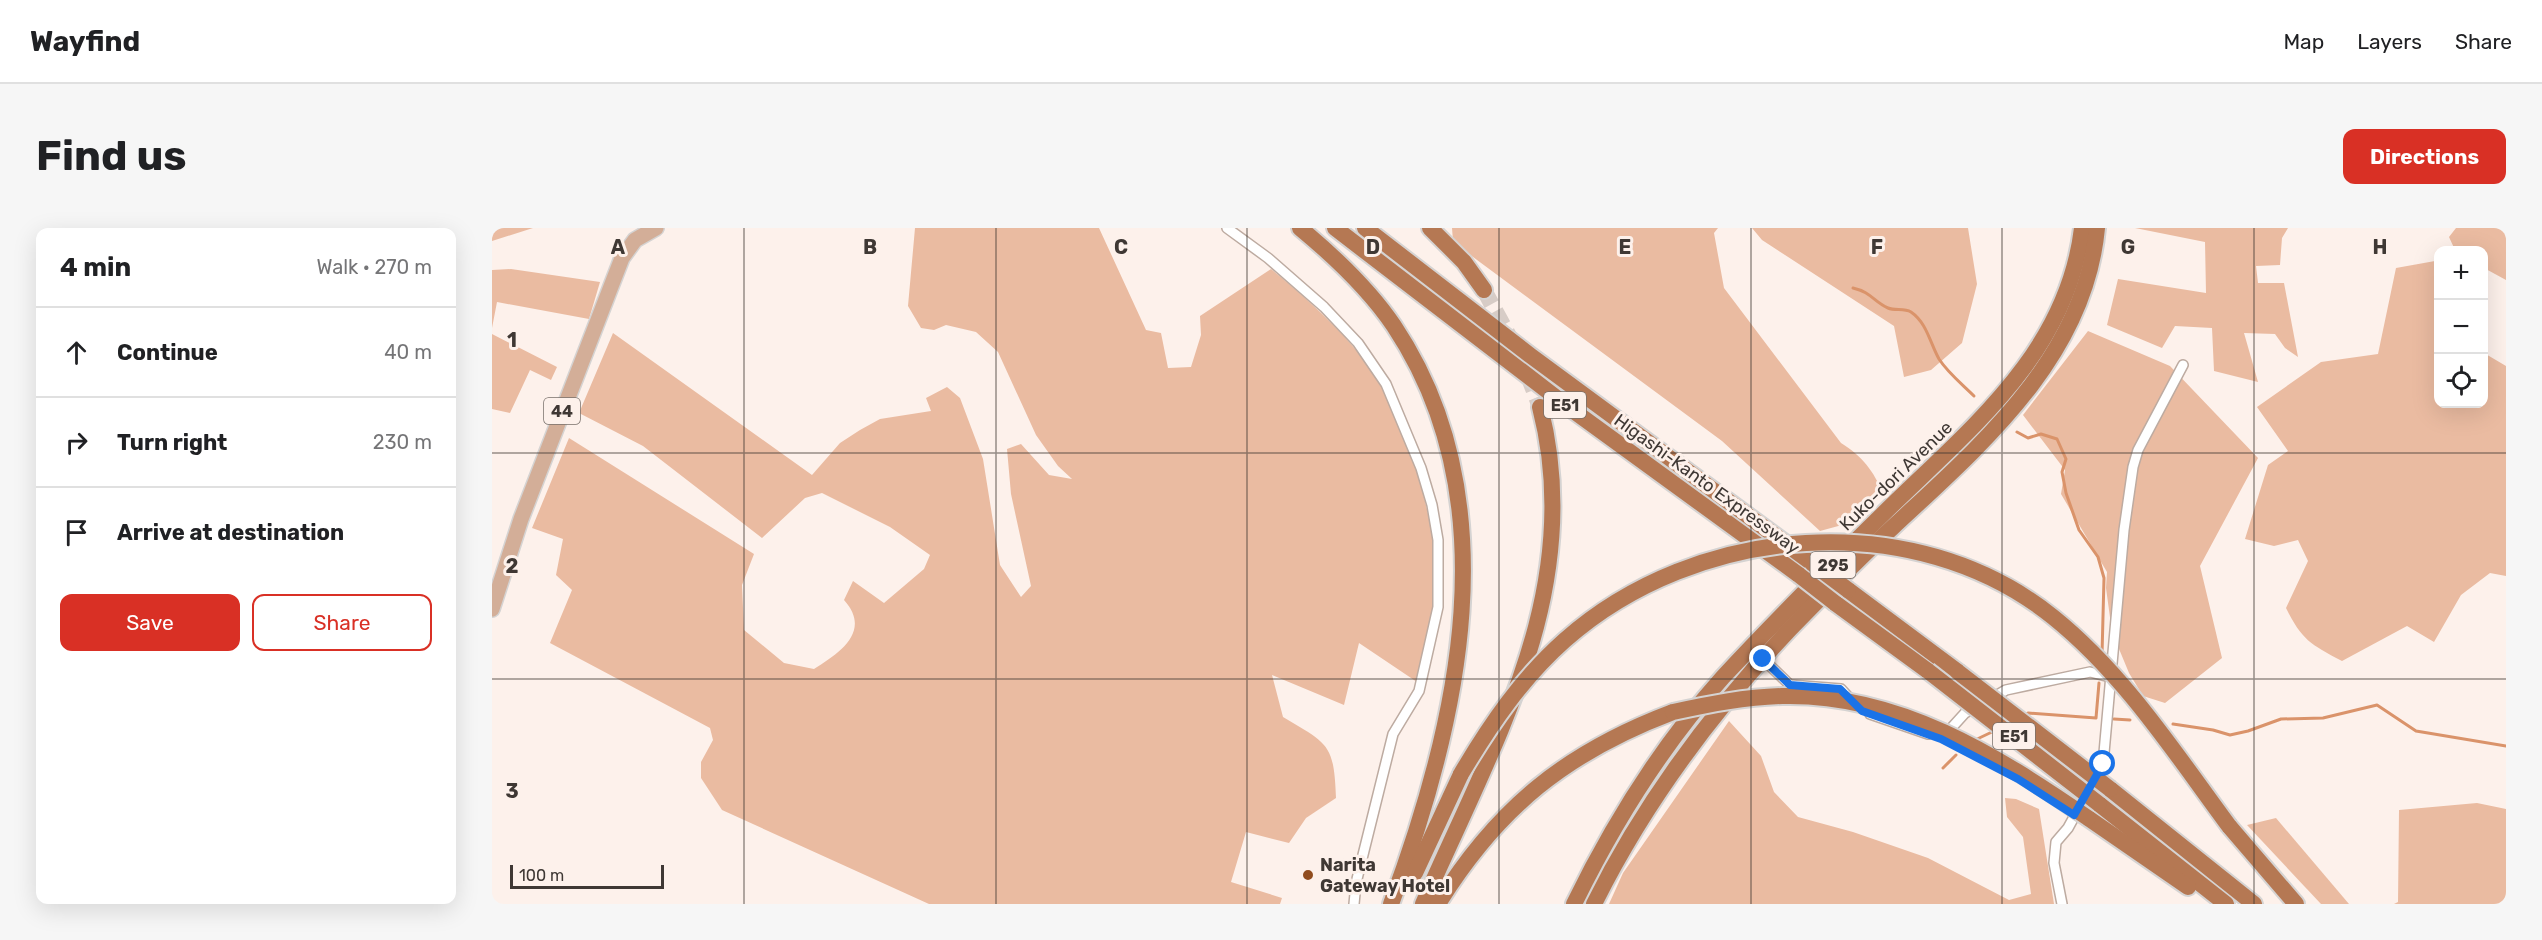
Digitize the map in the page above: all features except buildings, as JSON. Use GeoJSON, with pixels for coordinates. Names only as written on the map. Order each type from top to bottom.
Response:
{"type":"FeatureCollection","features":[{"type":"Feature","properties":{"kind":"highway"},"geometry":{"type":"LineString","coordinates":[[1300,228],[1340,262],[1394,326],[1435,402],[1446,438],[1458,496],[1463,590],[1454,685],[1429,792],[1413,847],[1391,904]]}},
{"type":"Feature","properties":{"kind":"highway","name":"Higashi-Kanto Expressway"},"geometry":{"type":"LineString","coordinates":[[1335,228],[1571,409],[1928,671],[2226,904]]}},
{"type":"Feature","properties":{"kind":"highway","name":"Higashi-Kanto Expressway"},"geometry":{"type":"LineString","coordinates":[[1365,228],[1531,356],[1958,672],[2254,904]]}},
{"type":"Feature","properties":{"kind":"highway"},"geometry":{"type":"LineString","coordinates":[[1430,228],[1464,262],[1484,290]]}},
{"type":"Feature","properties":{"kind":"highway","name":"Kuko-dori Avenue"},"geometry":{"type":"LineString","coordinates":[[1574,904],[1616,825],[1682,730],[1722,678],[1882,515],[1990,412],[2035,356],[2068,287],[2082,228]]}},
{"type":"Feature","properties":{"kind":"highway","name":"Kuko-dori Avenue"},"geometry":{"type":"LineString","coordinates":[[1594,904],[1618,857],[1657,794],[1708,724],[1763,659],[1848,570],[1989,435],[2043,372],[2073,318],[2091,262],[2097,228]]}},
{"type":"Feature","properties":{"kind":"highway"},"geometry":{"type":"LineString","coordinates":[[1423,904],[1467,807],[1522,671],[1548,584],[1555,503],[1550,455],[1540,407]]}},
{"type":"Feature","properties":{"kind":"highway"},"geometry":{"type":"LineString","coordinates":[[1401,904],[1461,774],[1495,719],[1543,660],[1589,621],[1621,599],[1674,573],[1727,555],[1778,545],[1836,541],[1919,553],[1968,568],[2022,596],[2052,616],[2082,642],[2118,680],[2229,825],[2296,904]]}},
{"type":"Feature","properties":{"kind":"highway"},"geometry":{"type":"LineString","coordinates":[[1438,904],[1494,829],[1544,781],[1586,751],[1674,712],[1738,699],[1783,696],[1830,699],[1876,708],[1921,721],[1982,751],[2210,904]]}},
{"type":"Feature","properties":{"kind":"main road","name":"44"},"geometry":{"type":"LineString","coordinates":[[492,609],[521,519],[615,274],[627,249],[650,230]]}},
{"type":"Feature","properties":{"kind":"street"},"geometry":{"type":"LineString","coordinates":[[1227,228],[1268,258],[1324,307],[1358,343],[1386,384],[1421,468],[1432,505],[1438,540],[1438,607],[1419,691],[1392,734],[1356,883],[1354,904]]}},
{"type":"Feature","properties":{"kind":"street"},"geometry":{"type":"LineString","coordinates":[[2062,904],[2054,863],[2056,843],[2081,816],[2103,764],[2133,467],[2138,450],[2183,365]]}},
{"type":"Feature","properties":{"kind":"street"},"geometry":{"type":"LineString","coordinates":[[1763,659],[1790,685],[1840,689],[1862,711],[1941,739],[2018,779],[2081,816]]}},
{"type":"Feature","properties":{"kind":"street"},"geometry":{"type":"LineString","coordinates":[[1941,739],[1965,713],[2006,690],[2090,672],[2110,677]]}},
{"type":"Feature","properties":{"kind":"shaded area"},"geometry":{"type":"Polygon","coordinates":[[[492,228],[533,228],[492,241],[492,228]]]}},
{"type":"Feature","properties":{"kind":"shaded area"},"geometry":{"type":"Polygon","coordinates":[[[915,228],[1099,228],[1146,330],[1161,333],[1168,368],[1191,367],[1201,335],[1200,316],[1271,269],[1309,301],[1355,348],[1380,383],[1406,440],[1426,505],[1435,567],[1432,615],[1417,682],[1359,643],[1344,705],[1272,675],[1283,717],[1310,733],[1326,747],[1333,766],[1336,798],[1306,818],[1289,843],[1246,832],[1231,882],[1282,898],[1280,904],[929,904],[722,810],[701,778],[701,762],[713,740],[710,728],[550,643],[572,590],[556,575],[563,539],[532,528],[569,438],[754,554],[742,585],[744,630],[784,663],[814,669],[834,656],[849,640],[854,631],[855,622],[852,611],[844,600],[853,581],[884,603],[924,569],[930,555],[890,527],[822,493],[805,498],[762,538],[643,446],[579,413],[613,333],[812,475],[840,443],[880,419],[931,411],[926,398],[947,387],[960,398],[983,459],[1000,565],[1021,597],[1031,586],[1011,494],[1007,449],[1021,444],[1049,475],[1072,479],[1058,466],[1036,435],[998,352],[976,332],[946,325],[934,330],[921,328],[908,306],[915,228]]]}},
{"type":"Feature","properties":{"kind":"shaded area"},"geometry":{"type":"Polygon","coordinates":[[[1452,228],[1718,228],[1714,233],[1724,288],[1841,443],[1866,465],[1876,478],[1883,494],[1853,522],[1820,531],[1722,441],[1453,241],[1452,228]]]}},
{"type":"Feature","properties":{"kind":"shaded area"},"geometry":{"type":"Polygon","coordinates":[[[1752,228],[1968,228],[1977,284],[1962,343],[1931,370],[1904,377],[1894,326],[1762,240],[1752,228]]]}},
{"type":"Feature","properties":{"kind":"shaded area"},"geometry":{"type":"Polygon","coordinates":[[[2135,228],[2288,228],[2282,238],[2280,265],[2256,266],[2258,283],[2284,283],[2298,357],[2285,348],[2275,334],[2244,333],[2258,382],[2214,371],[2212,328],[2175,326],[2162,348],[2107,325],[2118,279],[2206,293],[2205,242],[2135,228]]]}},
{"type":"Feature","properties":{"kind":"shaded area"},"geometry":{"type":"Polygon","coordinates":[[[2456,228],[2506,228],[2506,280],[2488,270],[2488,246],[2453,246],[2449,237],[2456,228]]]}},
{"type":"Feature","properties":{"kind":"shaded area"},"geometry":{"type":"Polygon","coordinates":[[[2434,261],[2434,408],[2488,408],[2488,355],[2506,366],[2506,576],[2490,573],[2461,595],[2434,642],[2407,626],[2342,661],[2308,640],[2286,608],[2308,561],[2298,540],[2274,546],[2245,539],[2268,465],[2288,451],[2257,407],[2321,362],[2378,354],[2396,268],[2434,261]]]}},
{"type":"Feature","properties":{"kind":"shaded area"},"geometry":{"type":"Polygon","coordinates":[[[511,269],[600,282],[589,319],[497,302],[492,328],[492,270],[511,269]]]}},
{"type":"Feature","properties":{"kind":"shaded area"},"geometry":{"type":"Polygon","coordinates":[[[2088,331],[2170,366],[2258,458],[2200,566],[2222,658],[2165,703],[2143,696],[2129,673],[2112,632],[2106,588],[2107,572],[2061,494],[2065,470],[2023,415],[2088,331]]]}},
{"type":"Feature","properties":{"kind":"shaded area"},"geometry":{"type":"Polygon","coordinates":[[[492,334],[557,367],[551,380],[530,370],[510,413],[492,409],[492,334]]]}},
{"type":"Feature","properties":{"kind":"shaded area"},"geometry":{"type":"Polygon","coordinates":[[[1729,721],[1761,756],[1774,792],[1798,817],[1853,832],[1928,858],[2009,900],[2031,894],[2023,837],[2007,817],[2005,798],[2016,799],[2039,809],[2054,904],[1609,904],[1623,873],[1729,721]]]}},
{"type":"Feature","properties":{"kind":"shaded area"},"geometry":{"type":"Polygon","coordinates":[[[2477,803],[2506,809],[2506,904],[2394,904],[2398,902],[2399,810],[2477,803]]]}},
{"type":"Feature","properties":{"kind":"shaded area"},"geometry":{"type":"Polygon","coordinates":[[[2276,818],[2349,904],[2321,904],[2247,825],[2276,818]]]}},
{"type":"Feature","properties":{"kind":"waterway"},"geometry":{"type":"LineString","coordinates":[[1853,288],[1864,292],[1888,308],[1911,312],[1925,327],[1939,359],[1974,396]]}},
{"type":"Feature","properties":{"kind":"waterway"},"geometry":{"type":"LineString","coordinates":[[2017,432],[2028,438],[2041,434],[2057,439],[2066,459],[2062,472],[2066,493],[2079,530],[2098,557],[2104,578],[2102,655]]}},
{"type":"Feature","properties":{"kind":"waterway"},"geometry":{"type":"LineString","coordinates":[[2024,715],[2028,713],[2096,718],[2099,683]]}},
{"type":"Feature","properties":{"kind":"waterway"},"geometry":{"type":"LineString","coordinates":[[2173,724],[2230,735],[2281,719],[2323,718],[2377,705],[2416,731],[2506,746]]}},
{"type":"Feature","properties":{"kind":"waterway"},"geometry":{"type":"LineString","coordinates":[[2114,719],[2130,720]]}},
{"type":"Feature","properties":{"kind":"waterway"},"geometry":{"type":"LineString","coordinates":[[1973,741],[1994,731]]}},
{"type":"Feature","properties":{"kind":"waterway"},"geometry":{"type":"LineString","coordinates":[[1943,768],[1956,755]]}},
{"type":"Feature","properties":{"kind":"tunnel"},"geometry":{"type":"LineString","coordinates":[[1484,290],[1522,360],[1540,407]]}},
{"type":"Feature","properties":{"kind":"place","name":"Narita Gateway Hotel"},"geometry":{"type":"Point","coordinates":[1308,875]}},
{"type":"Feature","properties":{"kind":"route"},"geometry":{"type":"LineString","coordinates":[[1763,659],[1790,685],[1840,689],[1862,711],[1941,739],[2018,779],[2074,815],[2103,764]]}}]}
